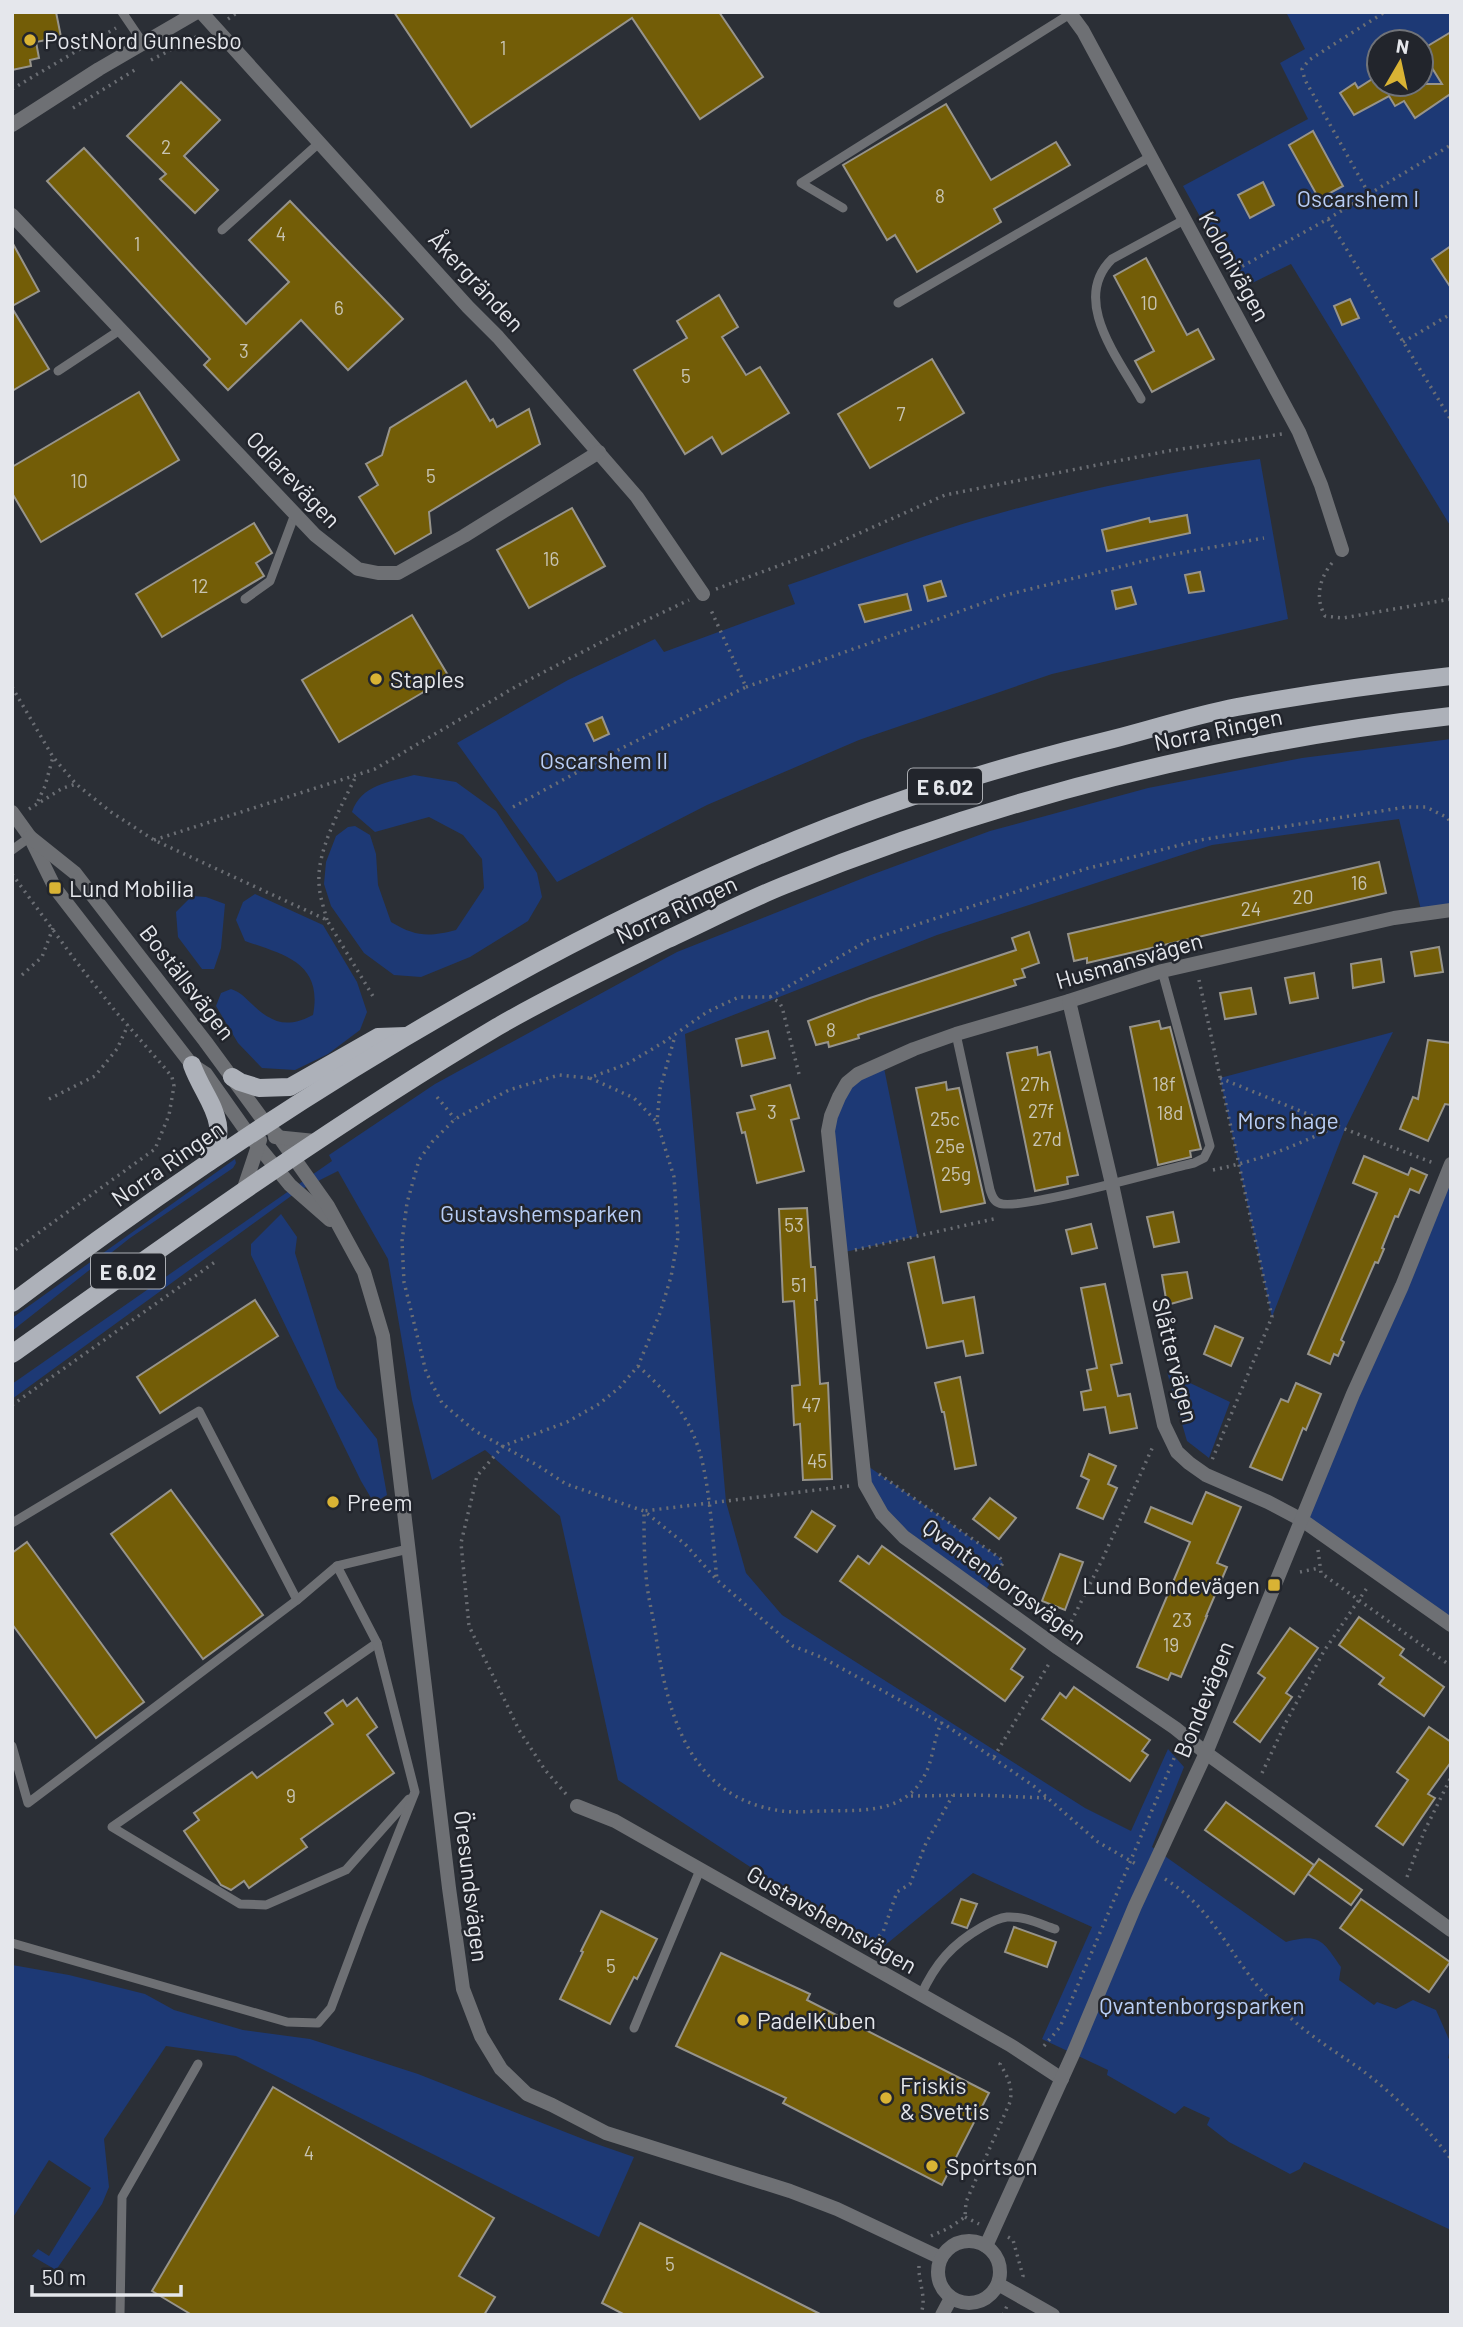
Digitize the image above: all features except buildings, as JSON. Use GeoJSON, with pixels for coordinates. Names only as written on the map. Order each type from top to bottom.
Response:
{"type":"FeatureCollection","features":[{"type":"Feature","properties":{"kind":"main road","name":"Norra Ringen"},"geometry":{"type":"LineString","coordinates":[[12,1303],[209,1163],[258,1135],[410,1036],[606,926],[764,853],[889,805],[1050,755],[1233,708],[1361,686],[1451,676]]}},
{"type":"Feature","properties":{"kind":"main road","name":"Norra Ringen"},"geometry":{"type":"LineString","coordinates":[[12,1354],[244,1188],[500,1026],[625,960],[781,886],[970,818],[1129,772],[1237,748],[1363,726],[1451,716]]}},
{"type":"Feature","properties":{"kind":"main road"},"geometry":{"type":"LineString","coordinates":[[232,1077],[240,1083],[259,1088],[290,1087],[378,1037],[410,1036]]}},
{"type":"Feature","properties":{"kind":"main road"},"geometry":{"type":"LineString","coordinates":[[192,1065],[218,1119],[217,1142],[209,1163]]}},
{"type":"Feature","properties":{"kind":"street","name":"Åkergränden"},"geometry":{"type":"LineString","coordinates":[[199,12],[498,337],[599,452],[637,497],[703,594]]}},
{"type":"Feature","properties":{"kind":"street"},"geometry":{"type":"LineString","coordinates":[[12,125],[199,12]]}},
{"type":"Feature","properties":{"kind":"street","name":"Kolonivägen"},"geometry":{"type":"LineString","coordinates":[[1070,13],[1083,31],[1299,432],[1321,485],[1342,550]]}},
{"type":"Feature","properties":{"kind":"street","name":"Odlarevägen"},"geometry":{"type":"LineString","coordinates":[[12,215],[295,514],[326,544],[358,569],[398,573],[464,536],[599,452]]}},
{"type":"Feature","properties":{"kind":"street","name":"Boställsvägen"},"geometry":{"type":"LineString","coordinates":[[12,812],[30,837],[55,888],[192,1065],[206,1074],[258,1135]]}},
{"type":"Feature","properties":{"kind":"street","name":"Boställsvägen"},"geometry":{"type":"LineString","coordinates":[[30,837],[75,873],[232,1077],[258,1135]]}},
{"type":"Feature","properties":{"kind":"street","name":"Husmansvägen"},"geometry":{"type":"LineString","coordinates":[[839,1097],[847,1083],[858,1074],[914,1049],[1162,971],[1394,918],[1451,910]]}},
{"type":"Feature","properties":{"kind":"street","name":"Slåttervägen"},"geometry":{"type":"LineString","coordinates":[[1069,1001],[1164,1425],[1177,1452],[1206,1475],[1302,1520],[1451,1625]]}},
{"type":"Feature","properties":{"kind":"street","name":"Qvantenborgsvägen"},"geometry":{"type":"LineString","coordinates":[[839,1097],[831,1116],[829,1144],[865,1484],[882,1514],[904,1538],[1184,1735],[1451,1930]]}},
{"type":"Feature","properties":{"kind":"street"},"geometry":{"type":"LineString","coordinates":[[244,1188],[258,1135]]}},
{"type":"Feature","properties":{"kind":"street","name":"Öresundsvägen"},"geometry":{"type":"LineString","coordinates":[[258,1135],[279,1137],[328,1206],[364,1272],[383,1336],[463,1989],[481,2036],[501,2069],[527,2094],[606,2133],[790,2191],[837,2209],[941,2258]]}},
{"type":"Feature","properties":{"kind":"street","name":"Öresundsvägen"},"geometry":{"type":"LineString","coordinates":[[258,1135],[276,1168],[290,1185],[340,1230]]}},
{"type":"Feature","properties":{"kind":"street"},"geometry":{"type":"LineString","coordinates":[[279,1137],[315,1141]]}},
{"type":"Feature","properties":{"kind":"street","name":"Bondevägen"},"geometry":{"type":"LineString","coordinates":[[986,2246],[1206,1753],[1353,1394],[1402,1286],[1451,1164]]}},
{"type":"Feature","properties":{"kind":"street","name":"Gustavshemsvägen"},"geometry":{"type":"LineString","coordinates":[[577,1806],[615,1821],[1010,2045],[1062,2079]]}},
{"type":"Feature","properties":{"kind":"street"},"geometry":{"type":"LineString","coordinates":[[969,2241],[986,2246],[994,2253],[999,2263],[998,2284],[981,2301],[961,2302],[951,2298],[939,2280],[941,2258],[960,2242],[969,2241]]}},
{"type":"Feature","properties":{"kind":"street"},"geometry":{"type":"LineString","coordinates":[[998,2284],[1053,2315]]}},
{"type":"Feature","properties":{"kind":"street"},"geometry":{"type":"LineString","coordinates":[[942,2315],[951,2298]]}},
{"type":"Feature","properties":{"kind":"lane"},"geometry":{"type":"LineString","coordinates":[[843,208],[802,183],[1070,13]]}},
{"type":"Feature","properties":{"kind":"lane"},"geometry":{"type":"LineString","coordinates":[[125,17],[144,43]]}},
{"type":"Feature","properties":{"kind":"lane"},"geometry":{"type":"LineString","coordinates":[[222,230],[319,143]]}},
{"type":"Feature","properties":{"kind":"lane"},"geometry":{"type":"LineString","coordinates":[[898,303],[1150,157]]}},
{"type":"Feature","properties":{"kind":"lane"},"geometry":{"type":"LineString","coordinates":[[1141,399],[1102,329],[1096,310],[1097,281],[1102,268],[1112,258],[1184,220]]}},
{"type":"Feature","properties":{"kind":"lane"},"geometry":{"type":"LineString","coordinates":[[58,371],[120,330]]}},
{"type":"Feature","properties":{"kind":"lane"},"geometry":{"type":"LineString","coordinates":[[245,599],[270,580],[295,514]]}},
{"type":"Feature","properties":{"kind":"lane"},"geometry":{"type":"LineString","coordinates":[[12,850],[30,837]]}},
{"type":"Feature","properties":{"kind":"lane"},"geometry":{"type":"LineString","coordinates":[[956,1034],[990,1190],[993,1199],[998,1203],[1012,1205],[1194,1163],[1204,1158],[1210,1146],[1162,971]]}},
{"type":"Feature","properties":{"kind":"lane"},"geometry":{"type":"LineString","coordinates":[[12,1523],[199,1411],[297,1600]]}},
{"type":"Feature","properties":{"kind":"lane"},"geometry":{"type":"LineString","coordinates":[[12,1746],[28,1803],[297,1600],[337,1566],[408,1549]]}},
{"type":"Feature","properties":{"kind":"lane"},"geometry":{"type":"LineString","coordinates":[[12,1945],[287,2022],[318,2023],[331,2008],[415,1792],[377,1643],[337,1566]]}},
{"type":"Feature","properties":{"kind":"lane"},"geometry":{"type":"LineString","coordinates":[[377,1643],[112,1827],[240,1904],[266,1905],[346,1870],[415,1792]]}},
{"type":"Feature","properties":{"kind":"lane"},"geometry":{"type":"LineString","coordinates":[[634,2028],[700,1870]]}},
{"type":"Feature","properties":{"kind":"lane"},"geometry":{"type":"LineString","coordinates":[[920,1995],[940,1960],[953,1946],[990,1923],[1004,1917],[1018,1918],[1055,1929]]}},
{"type":"Feature","properties":{"kind":"lane"},"geometry":{"type":"LineString","coordinates":[[120,2315],[122,2197],[198,2064]]}},
{"type":"Feature","properties":{"kind":"path"},"geometry":{"type":"LineString","coordinates":[[65,113],[148,62],[215,28],[238,12]]}},
{"type":"Feature","properties":{"kind":"path"},"geometry":{"type":"LineString","coordinates":[[1368,194],[1305,80],[1302,69],[1309,60],[1385,12]]}},
{"type":"Feature","properties":{"kind":"path"},"geometry":{"type":"LineString","coordinates":[[12,89],[125,17]]}},
{"type":"Feature","properties":{"kind":"path"},"geometry":{"type":"LineString","coordinates":[[1216,281],[1328,219],[1451,145]]}},
{"type":"Feature","properties":{"kind":"path"},"geometry":{"type":"LineString","coordinates":[[1328,219],[1451,420]]}},
{"type":"Feature","properties":{"kind":"path"},"geometry":{"type":"LineString","coordinates":[[1403,342],[1451,314]]}},
{"type":"Feature","properties":{"kind":"path"},"geometry":{"type":"LineString","coordinates":[[154,840],[355,778],[376,769],[517,686],[617,634],[703,594],[824,549],[945,495],[1168,451],[1299,432]]}},
{"type":"Feature","properties":{"kind":"path"},"geometry":{"type":"LineString","coordinates":[[513,807],[746,687],[1006,595],[1164,556],[1264,538]]}},
{"type":"Feature","properties":{"kind":"path"},"geometry":{"type":"LineString","coordinates":[[1342,550],[1324,572],[1319,590],[1319,605],[1325,616],[1343,618],[1451,599]]}},
{"type":"Feature","properties":{"kind":"path"},"geometry":{"type":"LineString","coordinates":[[703,594],[746,687]]}},
{"type":"Feature","properties":{"kind":"path"},"geometry":{"type":"LineString","coordinates":[[12,687],[53,757],[76,784],[111,812],[154,840],[327,920]]}},
{"type":"Feature","properties":{"kind":"path"},"geometry":{"type":"LineString","coordinates":[[53,757],[37,803],[76,784]]}},
{"type":"Feature","properties":{"kind":"path"},"geometry":{"type":"LineString","coordinates":[[355,778],[334,822],[319,872],[318,886],[327,920],[374,998]]}},
{"type":"Feature","properties":{"kind":"path"},"geometry":{"type":"LineString","coordinates":[[589,1078],[627,1064],[707,1012],[738,998],[770,997],[867,941],[1085,869],[1200,840],[1406,807],[1426,807],[1448,818],[1451,825]]}},
{"type":"Feature","properties":{"kind":"path"},"geometry":{"type":"LineString","coordinates":[[12,874],[81,969],[172,1077],[174,1086],[169,1115],[155,1149],[12,1252]]}},
{"type":"Feature","properties":{"kind":"path"},"geometry":{"type":"LineString","coordinates":[[22,975],[42,957],[52,928]]}},
{"type":"Feature","properties":{"kind":"path"},"geometry":{"type":"LineString","coordinates":[[1195,962],[1272,1317],[1206,1475]]}},
{"type":"Feature","properties":{"kind":"path"},"geometry":{"type":"LineString","coordinates":[[770,997],[782,1007],[799,1074]]}},
{"type":"Feature","properties":{"kind":"path"},"geometry":{"type":"LineString","coordinates":[[49,1099],[95,1076],[117,1049],[128,1025]]}},
{"type":"Feature","properties":{"kind":"path"},"geometry":{"type":"LineString","coordinates":[[577,1806],[545,1770],[519,1730],[469,1626],[461,1543],[477,1476],[503,1446],[567,1422],[599,1404],[620,1387],[638,1366],[660,1313],[671,1277],[678,1237],[674,1177],[657,1122],[660,1089],[676,1034]]}},
{"type":"Feature","properties":{"kind":"path"},"geometry":{"type":"LineString","coordinates":[[657,1122],[634,1098],[589,1078],[559,1075],[509,1090],[455,1119],[432,1142],[419,1160],[407,1203],[402,1241],[404,1282],[426,1372],[442,1404],[475,1431],[566,1484],[644,1511],[684,1544],[717,1580],[793,1646],[821,1657],[942,1723],[994,1757],[1048,1798],[1098,1842],[1130,1861],[1152,1870],[1184,1891],[1221,1932],[1254,1981],[1283,2011],[1314,2037],[1362,2070],[1417,2118],[1451,2159]]}},
{"type":"Feature","properties":{"kind":"path"},"geometry":{"type":"LineString","coordinates":[[1220,1078],[1337,1126]]}},
{"type":"Feature","properties":{"kind":"path"},"geometry":{"type":"LineString","coordinates":[[438,1097],[455,1119]]}},
{"type":"Feature","properties":{"kind":"path"},"geometry":{"type":"LineString","coordinates":[[12,1405],[215,1262]]}},
{"type":"Feature","properties":{"kind":"path"},"geometry":{"type":"LineString","coordinates":[[638,1366],[662,1388],[693,1432],[701,1456],[717,1580]]}},
{"type":"Feature","properties":{"kind":"path"},"geometry":{"type":"LineString","coordinates":[[994,1757],[1035,1692],[1058,1648],[1164,1425]]}},
{"type":"Feature","properties":{"kind":"path"},"geometry":{"type":"LineString","coordinates":[[862,1462],[1000,1558],[1003,1563],[983,1594]]}},
{"type":"Feature","properties":{"kind":"path"},"geometry":{"type":"LineString","coordinates":[[644,1511],[865,1484]]}},
{"type":"Feature","properties":{"kind":"path"},"geometry":{"type":"LineString","coordinates":[[644,1511],[643,1550],[647,1588],[663,1680],[680,1735],[704,1773],[733,1794],[782,1811],[869,1809],[888,1806],[909,1796],[1048,1798]]}},
{"type":"Feature","properties":{"kind":"path"},"geometry":{"type":"LineString","coordinates":[[1317,1530],[1321,1573],[1451,1666]]}},
{"type":"Feature","properties":{"kind":"path"},"geometry":{"type":"LineString","coordinates":[[1293,1574],[1320,1568]]}},
{"type":"Feature","properties":{"kind":"path"},"geometry":{"type":"LineString","coordinates":[[1255,1788],[1318,1662],[1378,1572]]}},
{"type":"Feature","properties":{"kind":"path"},"geometry":{"type":"LineString","coordinates":[[909,1796],[927,1770],[933,1755],[935,1736],[942,1723]]}},
{"type":"Feature","properties":{"kind":"path"},"geometry":{"type":"LineString","coordinates":[[1062,2079],[1043,2045],[1060,2027],[1184,1735]]}},
{"type":"Feature","properties":{"kind":"path"},"geometry":{"type":"LineString","coordinates":[[1400,1893],[1424,1832],[1451,1777]]}},
{"type":"Feature","properties":{"kind":"path"},"geometry":{"type":"LineString","coordinates":[[859,1961],[883,1932],[897,1892],[910,1884],[926,1843],[953,1795]]}},
{"type":"Feature","properties":{"kind":"path"},"geometry":{"type":"LineString","coordinates":[[920,2315],[924,2299],[919,2262],[923,2249],[929,2238],[965,2217],[966,2202],[1010,2102],[1010,2082],[1000,2064]]}},
{"type":"Feature","properties":{"kind":"green space","name":"Oscarshem I"},"geometry":{"type":"Polygon","coordinates":[[[1286,12],[1451,12],[1451,527],[1291,264],[1240,289],[1183,186],[1308,119],[1280,63],[1305,49],[1286,12]]]}},
{"type":"Feature","properties":{"kind":"green space","name":"Oscarshem II"},"geometry":{"type":"Polygon","coordinates":[[[1260,459],[1288,619],[1052,674],[859,740],[707,805],[557,882],[457,743],[568,680],[655,639],[664,652],[795,604],[788,585],[885,550],[983,518],[1061,497],[1140,479],[1260,459]]]}},
{"type":"Feature","properties":{"kind":"green space","name":"Gustavshemsparken"},"geometry":{"type":"Polygon","coordinates":[[[1451,739],[1451,910],[1422,914],[1399,819],[1212,845],[937,935],[685,1034],[726,1502],[746,1573],[782,1615],[1085,1808],[1131,1831],[1168,1749],[1184,1767],[1152,1847],[1286,1942],[1306,1938],[1319,1941],[1341,1967],[1339,1980],[1374,2005],[1377,2002],[1396,2009],[1413,2000],[1436,2010],[1451,2044],[1448,2058],[1451,2060],[1451,2230],[1304,2162],[1300,2169],[1290,2174],[1229,2142],[1207,2125],[1210,2118],[1184,2106],[1175,2114],[1107,2075],[1108,2070],[1042,2039],[1092,1927],[973,1873],[878,1951],[618,1780],[560,1516],[485,1450],[432,1480],[412,1400],[388,1259],[338,1171],[298,1191],[12,1399],[12,1384],[332,1161],[329,1155],[435,1084],[677,952],[990,831],[1148,788],[1302,758],[1451,739]]]}},
{"type":"Feature","properties":{"kind":"green space"},"geometry":{"type":"Polygon","coordinates":[[[414,775],[456,782],[496,811],[537,873],[542,897],[528,921],[470,957],[421,977],[394,975],[364,953],[331,906],[324,884],[326,862],[336,836],[348,827],[355,826],[370,835],[376,854],[378,885],[391,922],[408,931],[423,934],[456,930],[484,888],[482,859],[463,835],[429,817],[375,832],[352,812],[356,803],[369,790],[414,775]]]}},
{"type":"Feature","properties":{"kind":"green space"},"geometry":{"type":"Polygon","coordinates":[[[255,894],[323,925],[357,982],[367,1012],[360,1030],[328,1054],[295,1070],[262,1068],[238,1043],[216,1006],[221,993],[231,989],[274,1020],[296,1022],[313,1015],[315,997],[306,972],[287,957],[245,941],[236,920],[243,902],[255,894]]]}},
{"type":"Feature","properties":{"kind":"green space"},"geometry":{"type":"Polygon","coordinates":[[[192,896],[206,897],[225,904],[221,948],[214,969],[202,969],[178,937],[176,912],[192,896]]]}},
{"type":"Feature","properties":{"kind":"green space","name":"Mors hage"},"geometry":{"type":"Polygon","coordinates":[[[1393,1032],[1345,1129],[1272,1317],[1220,1078],[1393,1032]]]}},
{"type":"Feature","properties":{"kind":"green space"},"geometry":{"type":"Polygon","coordinates":[[[883,1063],[918,1236],[840,1253],[829,1144],[839,1097],[883,1063]]]}},
{"type":"Feature","properties":{"kind":"green space"},"geometry":{"type":"Polygon","coordinates":[[[235,1159],[233,1168],[130,1238],[12,1331],[12,1318],[235,1159]]]}},
{"type":"Feature","properties":{"kind":"green space"},"geometry":{"type":"Polygon","coordinates":[[[1451,1164],[1451,1625],[1302,1520],[1451,1164]]]}},
{"type":"Feature","properties":{"kind":"green space"},"geometry":{"type":"Polygon","coordinates":[[[281,1214],[297,1237],[295,1253],[337,1388],[377,1439],[387,1495],[374,1503],[251,1255],[251,1244],[281,1214]]]}},
{"type":"Feature","properties":{"kind":"green space"},"geometry":{"type":"Polygon","coordinates":[[[1167,1372],[1230,1402],[1209,1458],[1187,1441],[1167,1372]]]}},
{"type":"Feature","properties":{"kind":"green space"},"geometry":{"type":"Polygon","coordinates":[[[862,1462],[1000,1558],[1003,1563],[983,1594],[890,1523],[862,1462]]]}},
{"type":"Feature","properties":{"kind":"green space"},"geometry":{"type":"Polygon","coordinates":[[[12,1965],[69,1975],[145,1994],[174,2010],[243,2030],[310,2039],[418,2074],[634,2157],[599,2237],[236,2056],[166,2046],[104,2139],[109,2187],[102,2204],[56,2270],[32,2256],[38,2249],[49,2256],[91,2188],[49,2160],[12,2219],[12,1965]]]}},
{"type":"Feature","properties":{"kind":"place","name":"PostNord Gunnesbo"},"geometry":{"type":"Point","coordinates":[30,40]}},
{"type":"Feature","properties":{"kind":"place","name":"Staples"},"geometry":{"type":"Point","coordinates":[376,679]}},
{"type":"Feature","properties":{"kind":"place","name":"Lund Mobilia"},"geometry":{"type":"Point","coordinates":[55,888]}},
{"type":"Feature","properties":{"kind":"place","name":"Preem"},"geometry":{"type":"Point","coordinates":[333,1502]}},
{"type":"Feature","properties":{"kind":"place","name":"Lund Bondevägen"},"geometry":{"type":"Point","coordinates":[1274,1585]}},
{"type":"Feature","properties":{"kind":"place","name":"PadelKuben"},"geometry":{"type":"Point","coordinates":[743,2020]}},
{"type":"Feature","properties":{"kind":"place","name":"Friskis & Svettis"},"geometry":{"type":"Point","coordinates":[886,2098]}},
{"type":"Feature","properties":{"kind":"place","name":"Sportson"},"geometry":{"type":"Point","coordinates":[932,2166]}},
{"type":"Feature","properties":{"kind":"park label","name":"Qvantenborgsparken"},"geometry":{"type":"Point","coordinates":[1202,2005]}}]}
